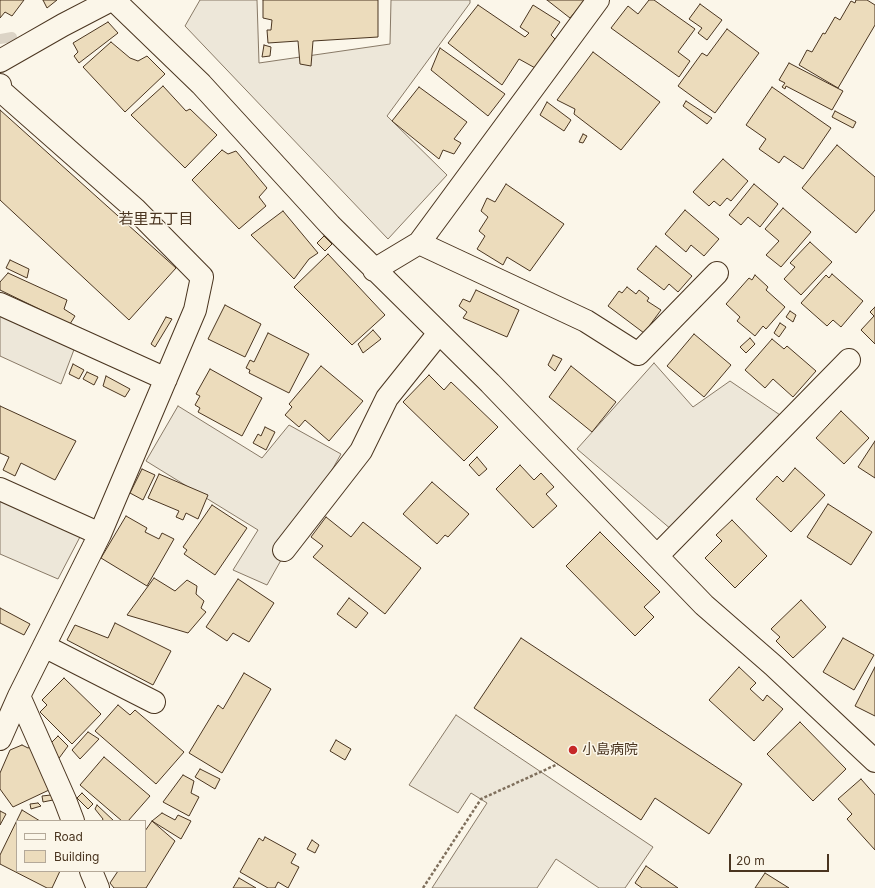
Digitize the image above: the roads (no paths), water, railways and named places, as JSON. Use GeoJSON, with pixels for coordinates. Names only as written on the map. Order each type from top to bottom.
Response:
{"type":"FeatureCollection","features":[{"type":"Feature","properties":{"kind":"street"},"geometry":{"type":"LineString","coordinates":[[0,61],[63,25],[111,0]]}},
{"type":"Feature","properties":{"kind":"street"},"geometry":{"type":"LineString","coordinates":[[114,0],[201,84],[330,225],[490,383],[704,604],[774,666],[875,761]]}},
{"type":"Feature","properties":{"kind":"street"},"geometry":{"type":"LineString","coordinates":[[374,270],[419,243],[598,0]]}},
{"type":"Feature","properties":{"kind":"street"},"geometry":{"type":"LineString","coordinates":[[0,84],[1,91],[135,209],[202,277],[195,310],[100,534],[19,696],[0,739]]}},
{"type":"Feature","properties":{"kind":"street"},"geometry":{"type":"LineString","coordinates":[[419,243],[586,321],[638,354],[717,273]]}},
{"type":"Feature","properties":{"kind":"street"},"geometry":{"type":"LineString","coordinates":[[0,304],[166,379]]}},
{"type":"Feature","properties":{"kind":"street"},"geometry":{"type":"LineString","coordinates":[[284,550],[361,451],[387,398],[439,333]]}},
{"type":"Feature","properties":{"kind":"street"},"geometry":{"type":"LineString","coordinates":[[658,555],[849,360]]}},
{"type":"Feature","properties":{"kind":"street"},"geometry":{"type":"LineString","coordinates":[[0,489],[100,534]]}},
{"type":"Feature","properties":{"kind":"street"},"geometry":{"type":"LineString","coordinates":[[44,646],[154,702]]}},
{"type":"Feature","properties":{"kind":"street"},"geometry":{"type":"LineString","coordinates":[[19,696],[73,820]]}},
{"type":"Feature","properties":{"kind":"street"},"geometry":{"type":"LineString","coordinates":[[91,872],[98,888]]}},
{"type":"Feature","properties":{"kind":"waterway"},"geometry":{"type":"LineString","coordinates":[[0,39],[12,37]]}},
{"type":"Feature","properties":{"kind":"place","name":"小島病院"},"geometry":{"type":"Point","coordinates":[573,750]}},
{"type":"Feature","properties":{"kind":"district","name":"若里五丁目"},"geometry":{"type":"Point","coordinates":[156,219]}}]}
